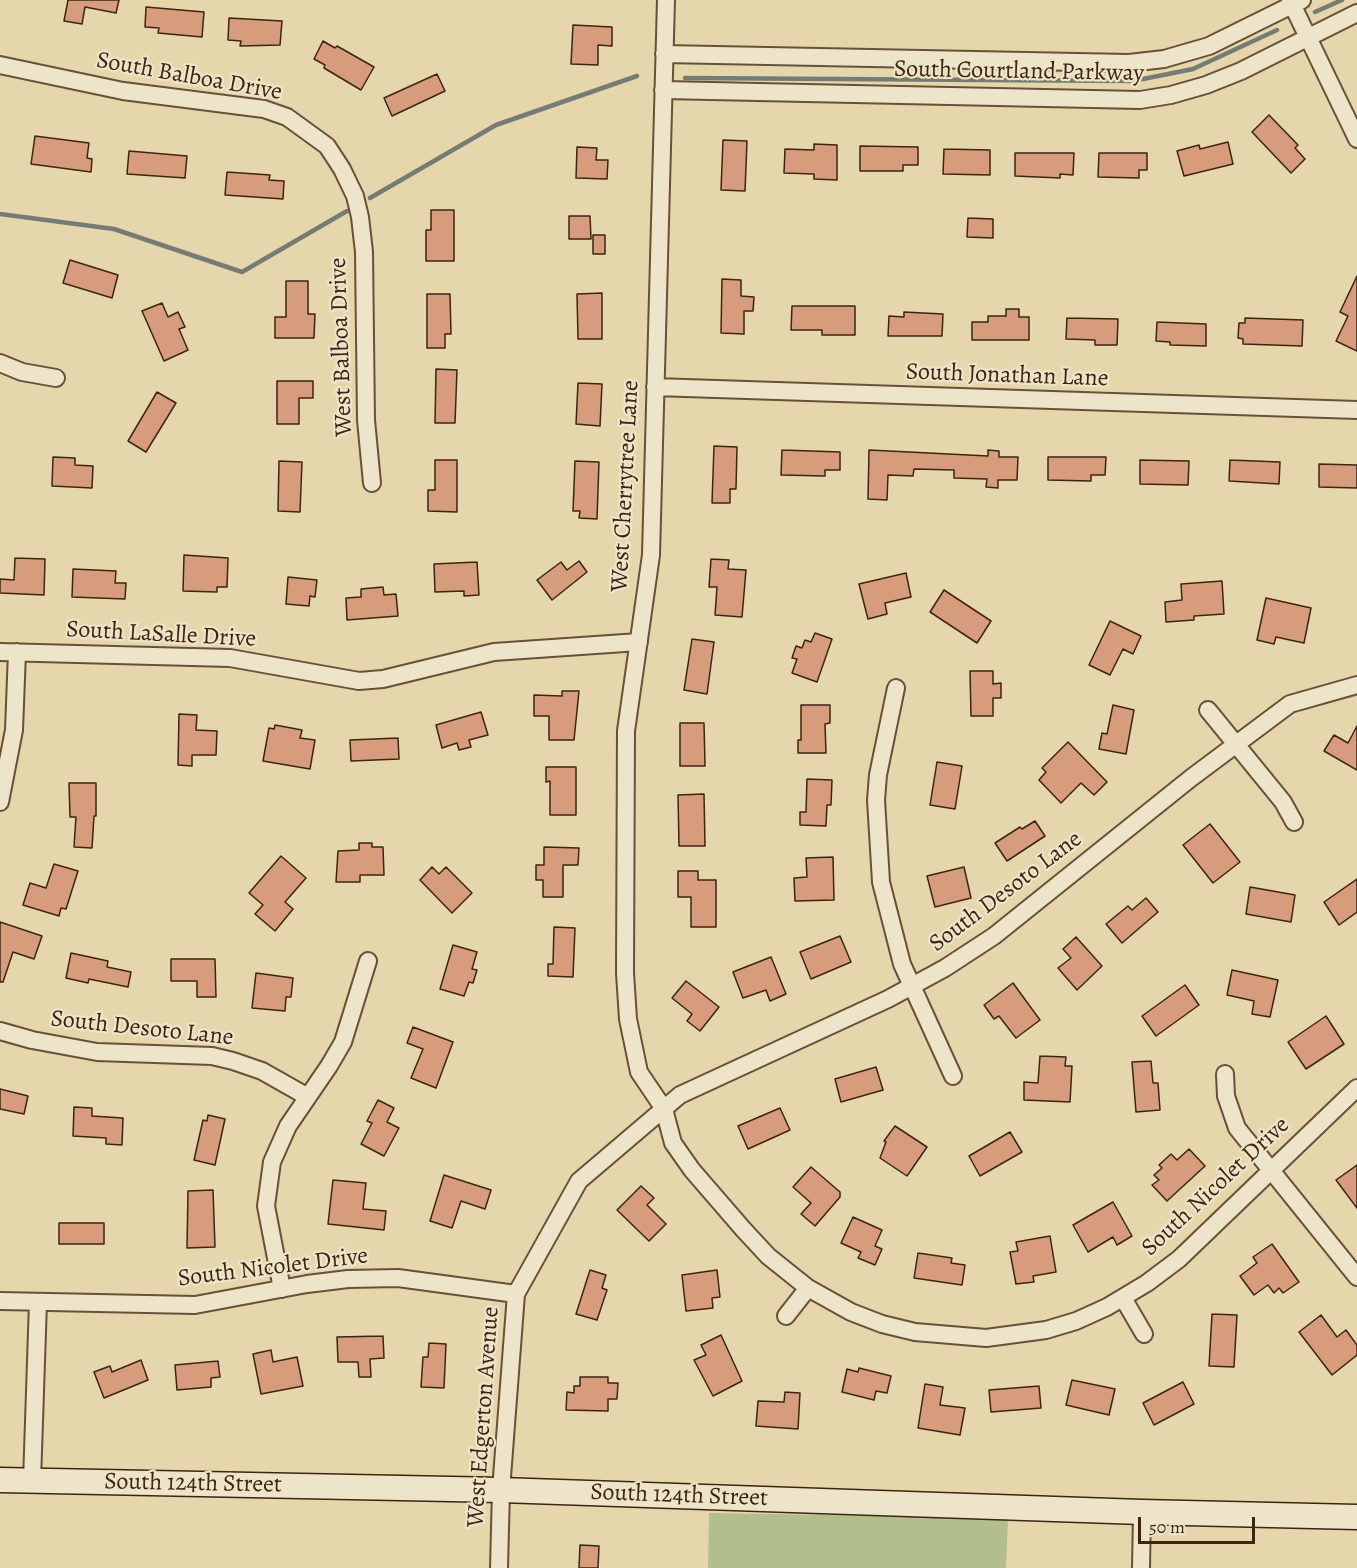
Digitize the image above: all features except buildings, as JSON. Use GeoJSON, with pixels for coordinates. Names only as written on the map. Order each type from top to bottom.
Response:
{"type":"FeatureCollection","features":[{"type":"Feature","properties":{"kind":"street","name":"West Cherrytree Lane"},"geometry":{"type":"LineString","coordinates":[[664,1109],[639,1072],[630,1035],[625,973],[626,730],[651,555],[666,0]]}},
{"type":"Feature","properties":{"kind":"street","name":"South Courtland Parkway"},"geometry":{"type":"LineString","coordinates":[[664,54],[1129,63],[1164,59],[1209,46],[1295,2]]}},
{"type":"Feature","properties":{"kind":"street"},"geometry":{"type":"LineString","coordinates":[[1295,2],[1308,37],[1357,139]]}},
{"type":"Feature","properties":{"kind":"street","name":"South Courtland Parkway"},"geometry":{"type":"LineString","coordinates":[[663,90],[1140,100],[1171,95],[1206,85],[1357,13]]}},
{"type":"Feature","properties":{"kind":"street","name":"South Balboa Drive"},"geometry":{"type":"LineString","coordinates":[[0,65],[123,91],[234,104],[287,117],[327,146],[342,169],[359,210]]}},
{"type":"Feature","properties":{"kind":"street","name":"West Balboa Drive"},"geometry":{"type":"LineString","coordinates":[[359,210],[364,252],[366,420],[372,483]]}},
{"type":"Feature","properties":{"kind":"street"},"geometry":{"type":"LineString","coordinates":[[0,363],[22,372],[56,378]]}},
{"type":"Feature","properties":{"kind":"street","name":"South Jonathan Lane"},"geometry":{"type":"LineString","coordinates":[[655,387],[1357,410]]}},
{"type":"Feature","properties":{"kind":"street","name":"South LaSalle Drive"},"geometry":{"type":"LineString","coordinates":[[0,652],[230,658],[359,681],[383,679],[494,652],[639,642]]}},
{"type":"Feature","properties":{"kind":"street"},"geometry":{"type":"LineString","coordinates":[[0,802],[14,730],[17,652]]}},
{"type":"Feature","properties":{"kind":"street","name":"South Desoto Lane"},"geometry":{"type":"LineString","coordinates":[[664,1109],[680,1095],[913,986],[994,936],[1237,743],[1290,704],[1357,685]]}},
{"type":"Feature","properties":{"kind":"street"},"geometry":{"type":"LineString","coordinates":[[896,688],[878,775],[877,834],[885,904],[896,947],[953,1076]]}},
{"type":"Feature","properties":{"kind":"street"},"geometry":{"type":"LineString","coordinates":[[1208,710],[1283,802],[1293,822]]}},
{"type":"Feature","properties":{"kind":"street"},"geometry":{"type":"LineString","coordinates":[[282,1289],[269,1229],[268,1184],[272,1162],[283,1135],[343,1042],[368,961]]}},
{"type":"Feature","properties":{"kind":"street","name":"South Desoto Lane"},"geometry":{"type":"LineString","coordinates":[[0,1031],[32,1040],[98,1052],[212,1056],[262,1071],[308,1097]]}},
{"type":"Feature","properties":{"kind":"street"},"geometry":{"type":"LineString","coordinates":[[1225,1074],[1226,1096],[1237,1128],[1357,1277]]}},
{"type":"Feature","properties":{"kind":"street","name":"South Nicolet Drive"},"geometry":{"type":"LineString","coordinates":[[664,1109],[673,1143],[692,1170],[768,1256],[808,1288],[851,1312],[882,1324],[915,1332],[986,1338],[1046,1330],[1076,1321],[1123,1298],[1179,1259],[1357,1088]]}},
{"type":"Feature","properties":{"kind":"street","name":"West Edgerton Avenue"},"geometry":{"type":"LineString","coordinates":[[499,1568],[501,1490],[516,1294],[579,1181],[664,1109]]}},
{"type":"Feature","properties":{"kind":"street","name":"South Nicolet Drive"},"geometry":{"type":"LineString","coordinates":[[0,1301],[195,1305],[348,1279],[398,1278],[516,1294]]}},
{"type":"Feature","properties":{"kind":"street"},"geometry":{"type":"LineString","coordinates":[[786,1316],[808,1288]]}},
{"type":"Feature","properties":{"kind":"street"},"geometry":{"type":"LineString","coordinates":[[1123,1298],[1144,1334]]}},
{"type":"Feature","properties":{"kind":"street"},"geometry":{"type":"LineString","coordinates":[[32,1481],[38,1302]]}},
{"type":"Feature","properties":{"kind":"street","name":"South 124th Street"},"geometry":{"type":"LineString","coordinates":[[0,1480],[501,1490],[1142,1512],[1357,1516]]}},
{"type":"Feature","properties":{"kind":"street"},"geometry":{"type":"LineString","coordinates":[[1141,1568],[1142,1512]]}},
{"type":"Feature","properties":{"kind":"green space"},"geometry":{"type":"Polygon","coordinates":[[[709,1513],[1008,1518],[1006,1568],[708,1568],[709,1513]]]}},
{"type":"Feature","properties":{"kind":"waterway"},"geometry":{"type":"LineString","coordinates":[[1315,12],[1342,0]]}},
{"type":"Feature","properties":{"kind":"waterway"},"geometry":{"type":"LineString","coordinates":[[685,78],[1133,81],[1193,69],[1277,30]]}},
{"type":"Feature","properties":{"kind":"waterway"},"geometry":{"type":"LineString","coordinates":[[370,198],[496,125],[637,76]]}},
{"type":"Feature","properties":{"kind":"waterway"},"geometry":{"type":"LineString","coordinates":[[0,214],[114,229],[242,272],[347,211]]}}]}
